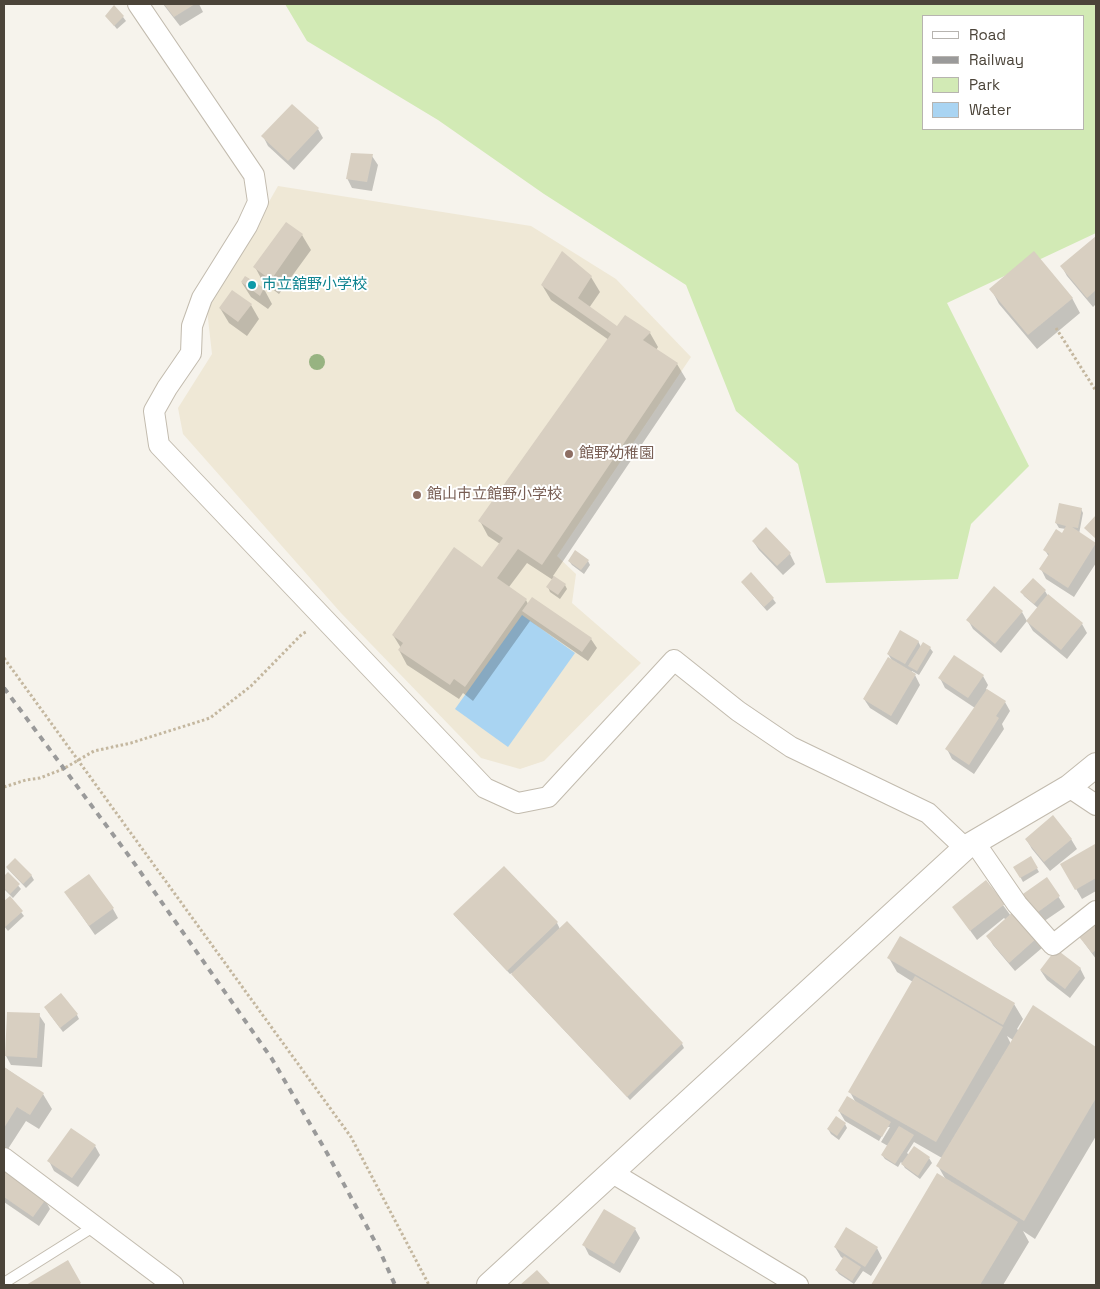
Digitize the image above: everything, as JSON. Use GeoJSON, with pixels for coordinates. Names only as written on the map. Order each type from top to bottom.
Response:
{"type":"FeatureCollection","features":[{"type":"Feature","properties":{"kind":"street"},"geometry":{"type":"LineString","coordinates":[[138,4],[254,175],[258,202],[247,226],[202,298],[192,326],[191,353],[154,411],[159,445],[485,788],[518,803],[548,797],[674,660],[738,711],[791,747],[928,813],[970,846],[1053,945],[1096,912]]}},
{"type":"Feature","properties":{"kind":"street"},"geometry":{"type":"LineString","coordinates":[[489,1285],[970,846],[1069,787],[1096,765]]}},
{"type":"Feature","properties":{"kind":"street"},"geometry":{"type":"LineString","coordinates":[[1069,787],[1096,805]]}},
{"type":"Feature","properties":{"kind":"street"},"geometry":{"type":"LineString","coordinates":[[4,1158],[173,1285]]}},
{"type":"Feature","properties":{"kind":"street"},"geometry":{"type":"LineString","coordinates":[[612,1172],[798,1285]]}},
{"type":"Feature","properties":{"kind":"lane"},"geometry":{"type":"LineString","coordinates":[[4,1283],[93,1226]]}},
{"type":"Feature","properties":{"kind":"path"},"geometry":{"type":"LineString","coordinates":[[1056,328],[1096,391]]}},
{"type":"Feature","properties":{"kind":"path"},"geometry":{"type":"LineString","coordinates":[[4,787],[40,778],[94,751],[131,743],[210,718],[251,686],[302,634],[327,622]]}},
{"type":"Feature","properties":{"kind":"path"},"geometry":{"type":"LineString","coordinates":[[4,658],[351,1137],[429,1285]]}},
{"type":"Feature","properties":{"kind":"shaded area","name":"館山市立館野小学校"},"geometry":{"type":"Polygon","coordinates":[[[278,186],[531,226],[616,279],[691,357],[557,556],[576,574],[572,603],[641,663],[544,761],[520,769],[481,758],[341,613],[183,434],[178,408],[212,354],[207,310],[278,186]]]}},
{"type":"Feature","properties":{"kind":"green space"},"geometry":{"type":"Polygon","coordinates":[[[285,4],[1096,4],[1096,233],[947,303],[1029,466],[971,524],[958,579],[826,583],[798,464],[736,411],[686,285],[544,194],[438,120],[307,41],[285,4]]]}},
{"type":"Feature","properties":{"kind":"water"},"geometry":{"type":"Polygon","coordinates":[[[522,615],[575,653],[508,747],[455,709],[522,615]]]}},
{"type":"Feature","properties":{"kind":"building"},"geometry":{"type":"Polygon","coordinates":[[[164,4],[195,4],[174,17],[164,4]]]}},
{"type":"Feature","properties":{"kind":"building"},"geometry":{"type":"Polygon","coordinates":[[[114,5],[124,16],[114,26],[105,16],[114,5]]]}},
{"type":"Feature","properties":{"kind":"building"},"geometry":{"type":"Polygon","coordinates":[[[292,104],[319,128],[288,161],[261,136],[292,104]]]}},
{"type":"Feature","properties":{"kind":"building"},"geometry":{"type":"Polygon","coordinates":[[[351,153],[373,154],[367,182],[346,179],[351,153]]]}},
{"type":"Feature","properties":{"kind":"building"},"geometry":{"type":"Polygon","coordinates":[[[286,222],[303,234],[271,280],[253,267],[286,222]]]}},
{"type":"Feature","properties":{"kind":"building"},"geometry":{"type":"Polygon","coordinates":[[[1096,236],[1096,290],[1087,298],[1060,266],[1096,236]]]}},
{"type":"Feature","properties":{"kind":"building"},"geometry":{"type":"Polygon","coordinates":[[[562,251],[592,276],[578,298],[617,326],[625,315],[651,332],[643,340],[678,363],[542,565],[518,549],[497,578],[527,599],[465,687],[454,679],[450,685],[398,650],[403,643],[392,635],[454,547],[482,567],[503,538],[478,521],[611,334],[541,285],[562,251]]]}},
{"type":"Feature","properties":{"kind":"building"},"geometry":{"type":"Polygon","coordinates":[[[1034,251],[1073,298],[1028,335],[989,289],[1034,251]]]}},
{"type":"Feature","properties":{"kind":"building","name":"市立舘野小学校"},"geometry":{"type":"Polygon","coordinates":[[[245,276],[264,288],[260,296],[241,282],[245,276]]]}},
{"type":"Feature","properties":{"kind":"building"},"geometry":{"type":"Polygon","coordinates":[[[232,290],[252,304],[238,322],[219,308],[232,290]]]}},
{"type":"Feature","properties":{"kind":"building"},"geometry":{"type":"Polygon","coordinates":[[[1059,503],[1082,508],[1078,528],[1072,527],[1096,543],[1068,588],[1039,569],[1049,554],[1043,550],[1056,529],[1062,533],[1066,526],[1055,523],[1059,503]]]}},
{"type":"Feature","properties":{"kind":"building"},"geometry":{"type":"Polygon","coordinates":[[[1096,515],[1096,539],[1084,528],[1096,515]]]}},
{"type":"Feature","properties":{"kind":"building"},"geometry":{"type":"Polygon","coordinates":[[[766,527],[791,553],[777,566],[752,541],[766,527]]]}},
{"type":"Feature","properties":{"kind":"building"},"geometry":{"type":"Polygon","coordinates":[[[575,550],[589,560],[581,570],[568,561],[575,550]]]}},
{"type":"Feature","properties":{"kind":"building"},"geometry":{"type":"Polygon","coordinates":[[[751,572],[774,598],[764,607],[741,582],[751,572]]]}},
{"type":"Feature","properties":{"kind":"building"},"geometry":{"type":"Polygon","coordinates":[[[554,576],[566,584],[558,595],[546,587],[554,576]]]}},
{"type":"Feature","properties":{"kind":"building"},"geometry":{"type":"Polygon","coordinates":[[[1033,578],[1046,590],[1034,604],[1020,592],[1033,578]]]}},
{"type":"Feature","properties":{"kind":"building"},"geometry":{"type":"Polygon","coordinates":[[[994,586],[1023,611],[995,644],[966,620],[994,586]]]}},
{"type":"Feature","properties":{"kind":"building"},"geometry":{"type":"Polygon","coordinates":[[[1048,594],[1083,623],[1061,650],[1026,621],[1048,594]]]}},
{"type":"Feature","properties":{"kind":"building"},"geometry":{"type":"Polygon","coordinates":[[[532,597],[592,638],[582,652],[522,611],[532,597]]]}},
{"type":"Feature","properties":{"kind":"building"},"geometry":{"type":"Polygon","coordinates":[[[900,630],[919,641],[905,664],[887,654],[900,630]]]}},
{"type":"Feature","properties":{"kind":"building"},"geometry":{"type":"Polygon","coordinates":[[[923,642],[931,647],[917,671],[908,666],[923,642]]]}},
{"type":"Feature","properties":{"kind":"building"},"geometry":{"type":"Polygon","coordinates":[[[954,655],[984,675],[968,698],[938,678],[954,655]]]}},
{"type":"Feature","properties":{"kind":"building"},"geometry":{"type":"Polygon","coordinates":[[[888,657],[916,674],[891,716],[863,699],[888,657]]]}},
{"type":"Feature","properties":{"kind":"building"},"geometry":{"type":"Polygon","coordinates":[[[987,689],[1006,701],[996,716],[999,718],[969,765],[945,749],[987,689]]]}},
{"type":"Feature","properties":{"kind":"building"},"geometry":{"type":"Polygon","coordinates":[[[1053,815],[1072,839],[1044,862],[1025,839],[1053,815]]]}},
{"type":"Feature","properties":{"kind":"building"},"geometry":{"type":"Polygon","coordinates":[[[1095,844],[1096,878],[1075,890],[1060,864],[1095,844]]]}},
{"type":"Feature","properties":{"kind":"building"},"geometry":{"type":"Polygon","coordinates":[[[1031,856],[1038,868],[1020,878],[1013,867],[1031,856]]]}},
{"type":"Feature","properties":{"kind":"building"},"geometry":{"type":"Polygon","coordinates":[[[15,858],[32,875],[23,884],[6,867],[15,858]]]}},
{"type":"Feature","properties":{"kind":"building"},"geometry":{"type":"Polygon","coordinates":[[[504,866],[558,922],[507,971],[453,914],[504,866]]]}},
{"type":"Feature","properties":{"kind":"building"},"geometry":{"type":"Polygon","coordinates":[[[8,872],[20,884],[10,894],[4,888],[4,876],[8,872]]]}},
{"type":"Feature","properties":{"kind":"building"},"geometry":{"type":"Polygon","coordinates":[[[89,874],[114,908],[89,926],[64,892],[89,874]]]}},
{"type":"Feature","properties":{"kind":"building"},"geometry":{"type":"Polygon","coordinates":[[[1047,877],[1060,896],[1034,915],[1020,896],[1047,877]]]}},
{"type":"Feature","properties":{"kind":"building"},"geometry":{"type":"Polygon","coordinates":[[[986,880],[1005,904],[970,931],[952,907],[986,880]]]}},
{"type":"Feature","properties":{"kind":"building"},"geometry":{"type":"Polygon","coordinates":[[[10,896],[23,911],[5,927],[4,901],[10,896]]]}},
{"type":"Feature","properties":{"kind":"building"},"geometry":{"type":"Polygon","coordinates":[[[1014,911],[1037,938],[1009,963],[986,936],[1014,911]]]}},
{"type":"Feature","properties":{"kind":"building"},"geometry":{"type":"Polygon","coordinates":[[[1096,916],[1096,950],[1092,953],[1076,933],[1096,916]]]}},
{"type":"Feature","properties":{"kind":"building"},"geometry":{"type":"Polygon","coordinates":[[[567,921],[683,1043],[627,1097],[511,974],[567,921]]]}},
{"type":"Feature","properties":{"kind":"building"},"geometry":{"type":"Polygon","coordinates":[[[900,936],[1015,1003],[1003,1025],[887,958],[900,936]]]}},
{"type":"Feature","properties":{"kind":"building"},"geometry":{"type":"Polygon","coordinates":[[[1056,949],[1081,968],[1065,989],[1040,970],[1056,949]]]}},
{"type":"Feature","properties":{"kind":"building"},"geometry":{"type":"Polygon","coordinates":[[[915,976],[1003,1027],[936,1142],[848,1092],[915,976]]]}},
{"type":"Feature","properties":{"kind":"building"},"geometry":{"type":"Polygon","coordinates":[[[61,993],[78,1014],[60,1028],[44,1007],[61,993]]]}},
{"type":"Feature","properties":{"kind":"building"},"geometry":{"type":"Polygon","coordinates":[[[1033,1005],[1096,1047],[1096,1098],[1024,1221],[936,1166],[1033,1005]]]}},
{"type":"Feature","properties":{"kind":"building"},"geometry":{"type":"Polygon","coordinates":[[[7,1012],[40,1013],[37,1058],[5,1056],[7,1012]]]}},
{"type":"Feature","properties":{"kind":"building"},"geometry":{"type":"Polygon","coordinates":[[[4,1067],[44,1093],[30,1115],[17,1107],[4,1128],[4,1067]]]}},
{"type":"Feature","properties":{"kind":"building"},"geometry":{"type":"Polygon","coordinates":[[[847,1096],[891,1122],[882,1137],[838,1111],[847,1096]]]}},
{"type":"Feature","properties":{"kind":"building"},"geometry":{"type":"Polygon","coordinates":[[[836,1116],[846,1123],[837,1136],[827,1129],[836,1116]]]}},
{"type":"Feature","properties":{"kind":"building"},"geometry":{"type":"Polygon","coordinates":[[[899,1126],[914,1135],[895,1164],[881,1155],[899,1126]]]}},
{"type":"Feature","properties":{"kind":"building"},"geometry":{"type":"Polygon","coordinates":[[[71,1128],[96,1145],[72,1178],[47,1161],[71,1128]]]}},
{"type":"Feature","properties":{"kind":"building"},"geometry":{"type":"Polygon","coordinates":[[[914,1146],[930,1157],[918,1176],[901,1164],[914,1146]]]}},
{"type":"Feature","properties":{"kind":"building"},"geometry":{"type":"Polygon","coordinates":[[[4,1170],[46,1199],[33,1217],[4,1197],[4,1170]]]}},
{"type":"Feature","properties":{"kind":"building"},"geometry":{"type":"Polygon","coordinates":[[[937,1173],[1018,1222],[980,1285],[871,1285],[937,1173]]]}},
{"type":"Feature","properties":{"kind":"building"},"geometry":{"type":"Polygon","coordinates":[[[604,1209],[636,1228],[614,1264],[582,1245],[604,1209]]]}},
{"type":"Feature","properties":{"kind":"building"},"geometry":{"type":"Polygon","coordinates":[[[846,1227],[878,1247],[865,1267],[834,1247],[846,1227]]]}},
{"type":"Feature","properties":{"kind":"building"},"geometry":{"type":"Polygon","coordinates":[[[844,1256],[861,1267],[852,1281],[835,1270],[844,1256]]]}},
{"type":"Feature","properties":{"kind":"building"},"geometry":{"type":"Polygon","coordinates":[[[68,1260],[81,1283],[77,1285],[26,1285],[68,1260]]]}},
{"type":"Feature","properties":{"kind":"building"},"geometry":{"type":"Polygon","coordinates":[[[537,1270],[551,1285],[520,1285],[537,1270]]]}},
{"type":"Feature","properties":{"kind":"railway"},"geometry":{"type":"LineString","coordinates":[[4,688],[132,860],[272,1059],[327,1153],[379,1249],[395,1285]]}},
{"type":"Feature","properties":{"kind":"place","name":"市立舘野小学校"},"geometry":{"type":"Point","coordinates":[252,285]}},
{"type":"Feature","properties":{"kind":"place","name":"館野幼稚園"},"geometry":{"type":"Point","coordinates":[569,454]}},
{"type":"Feature","properties":{"kind":"place","name":"館山市立館野小学校"},"geometry":{"type":"Point","coordinates":[417,495]}}]}
